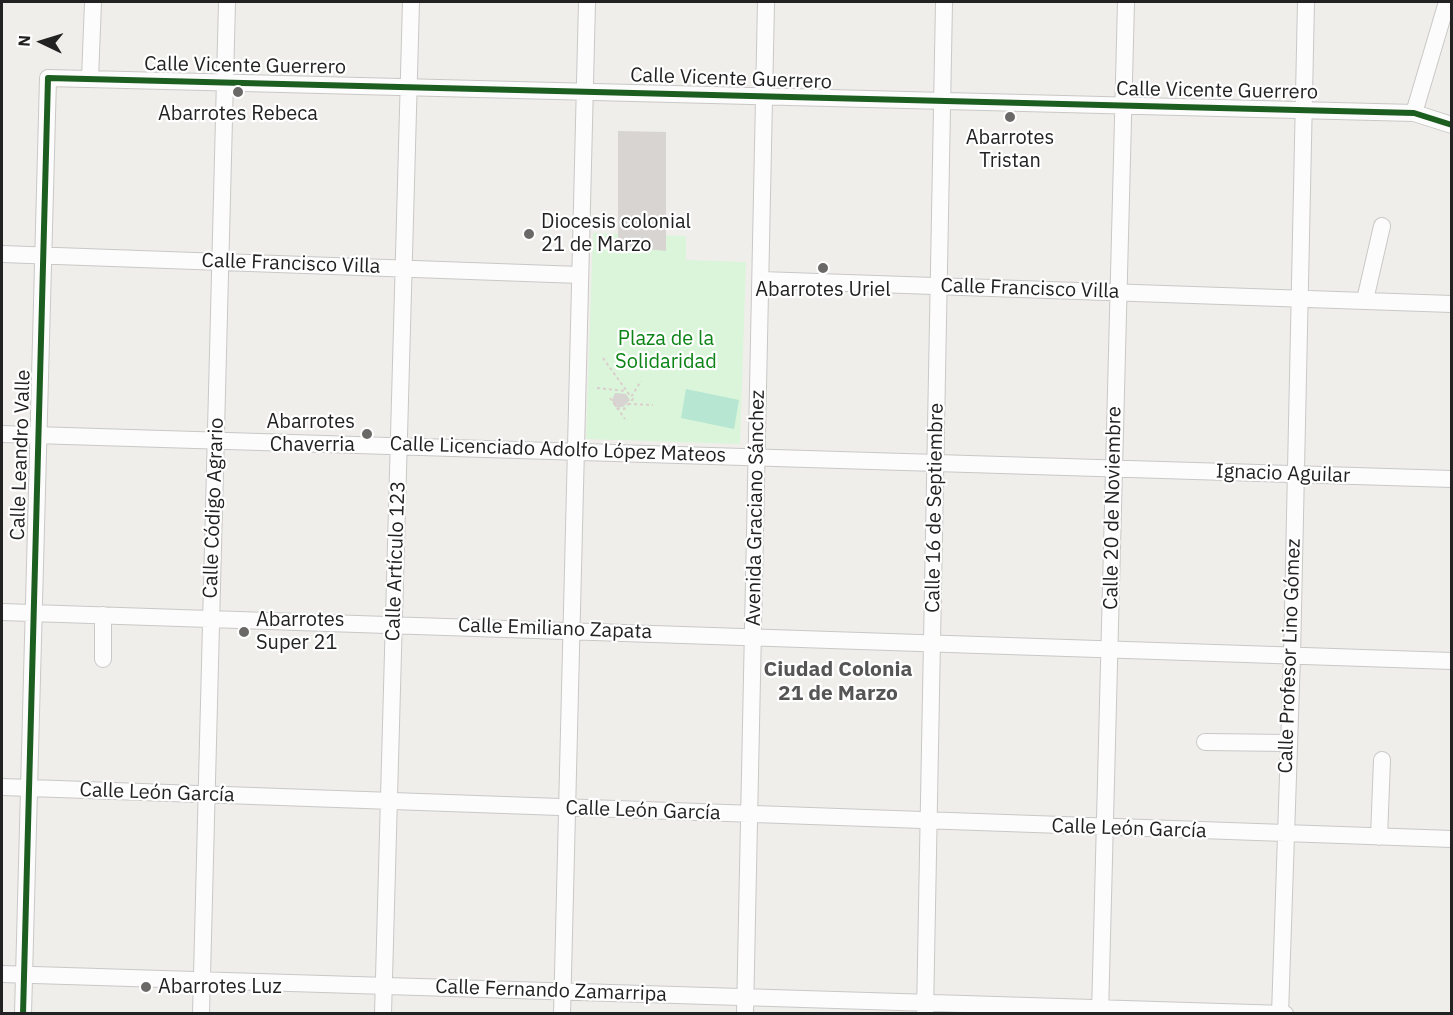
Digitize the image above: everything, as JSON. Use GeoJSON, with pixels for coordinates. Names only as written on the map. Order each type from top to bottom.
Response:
{"type":"FeatureCollection","features":[{"type":"Feature","properties":{"kind":"street"},"geometry":{"type":"LineString","coordinates":[[90,79],[93,2]]}},
{"type":"Feature","properties":{"kind":"street","name":"Calle Código Agrario"},"geometry":{"type":"LineString","coordinates":[[201,1014],[227,2]]}},
{"type":"Feature","properties":{"kind":"street","name":"Calle Artículo 123"},"geometry":{"type":"LineString","coordinates":[[383,1014],[411,2]]}},
{"type":"Feature","properties":{"kind":"street"},"geometry":{"type":"LineString","coordinates":[[562,1014],[586,2]]}},
{"type":"Feature","properties":{"kind":"street","name":"Avenida Graciano Sánchez"},"geometry":{"type":"LineString","coordinates":[[745,1005],[766,2]]}},
{"type":"Feature","properties":{"kind":"street","name":"Calle 16 de Septiembre"},"geometry":{"type":"LineString","coordinates":[[925,1008],[944,2]]}},
{"type":"Feature","properties":{"kind":"street","name":"Calle 20 de Noviembre"},"geometry":{"type":"LineString","coordinates":[[1100,1011],[1126,2]]}},
{"type":"Feature","properties":{"kind":"street","name":"Calle Profesor Lino Gómez"},"geometry":{"type":"LineString","coordinates":[[1282,1014],[1306,2]]}},
{"type":"Feature","properties":{"kind":"street"},"geometry":{"type":"LineString","coordinates":[[1414,113],[1447,2]]}},
{"type":"Feature","properties":{"kind":"street","name":"Calle Vicente Guerrero"},"geometry":{"type":"LineString","coordinates":[[48,78],[409,85],[764,97],[1414,113],[1452,125]]}},
{"type":"Feature","properties":{"kind":"street","name":"Calle Leandro Valle"},"geometry":{"type":"LineString","coordinates":[[23,1014],[48,78]]}},
{"type":"Feature","properties":{"kind":"street"},"geometry":{"type":"LineString","coordinates":[[1365,300],[1382,226]]}},
{"type":"Feature","properties":{"kind":"street","name":"Calle Francisco Villa"},"geometry":{"type":"LineString","coordinates":[[2,254],[580,274]]}},
{"type":"Feature","properties":{"kind":"street","name":"Calle Francisco Villa"},"geometry":{"type":"LineString","coordinates":[[761,280],[1452,304]]}},
{"type":"Feature","properties":{"kind":"street","name":"Calle Licenciado Adolfo López Mateos"},"geometry":{"type":"LineString","coordinates":[[2,434],[1114,467]]}},
{"type":"Feature","properties":{"kind":"street","name":"Ignacio Aguilar"},"geometry":{"type":"LineString","coordinates":[[1114,467],[1452,480]]}},
{"type":"Feature","properties":{"kind":"street","name":"Calle Emiliano Zapata"},"geometry":{"type":"LineString","coordinates":[[2,612],[394,623],[1452,661]]}},
{"type":"Feature","properties":{"kind":"street"},"geometry":{"type":"LineString","coordinates":[[102,659],[103,615]]}},
{"type":"Feature","properties":{"kind":"street"},"geometry":{"type":"LineString","coordinates":[[1205,742],[1288,743]]}},
{"type":"Feature","properties":{"kind":"street"},"geometry":{"type":"LineString","coordinates":[[1379,837],[1382,760]]}},
{"type":"Feature","properties":{"kind":"street","name":"Calle León García"},"geometry":{"type":"LineString","coordinates":[[2,787],[1285,835],[1452,839]]}},
{"type":"Feature","properties":{"kind":"street","name":"Calle Fernando Zamarripa"},"geometry":{"type":"LineString","coordinates":[[2,974],[562,992],[745,1005],[1282,1014]]}},
{"type":"Feature","properties":{"kind":"path"},"geometry":{"type":"LineString","coordinates":[[603,358],[631,397]]}},
{"type":"Feature","properties":{"kind":"path"},"geometry":{"type":"LineString","coordinates":[[617,408],[624,409],[633,399],[631,397],[641,381]]}},
{"type":"Feature","properties":{"kind":"path"},"geometry":{"type":"LineString","coordinates":[[597,388],[626,391]]}},
{"type":"Feature","properties":{"kind":"path"},"geometry":{"type":"LineString","coordinates":[[610,398],[625,419]]}},
{"type":"Feature","properties":{"kind":"path"},"geometry":{"type":"LineString","coordinates":[[628,404],[653,405]]}},
{"type":"Feature","properties":{"kind":"green space","name":"Plaza de la Solidaridad"},"geometry":{"type":"Polygon","coordinates":[[[593,233],[686,236],[686,260],[746,262],[740,444],[586,439],[593,233]]]}},
{"type":"Feature","properties":{"kind":"green space"},"geometry":{"type":"Polygon","coordinates":[[[686,389],[739,400],[734,429],[681,418],[686,389]]]}},
{"type":"Feature","properties":{"kind":"building"},"geometry":{"type":"Polygon","coordinates":[[[618,131],[666,132],[666,251],[618,246],[618,131]]]}},
{"type":"Feature","properties":{"kind":"building"},"geometry":{"type":"Polygon","coordinates":[[[615,393],[626,394],[630,400],[623,407],[615,407],[612,400],[615,393]]]}},
{"type":"Feature","properties":{"kind":"cycle path"},"geometry":{"type":"LineString","coordinates":[[23,1014],[48,78],[1414,113],[1452,125]]}},
{"type":"Feature","properties":{"kind":"place","name":"Abarrotes Rebeca"},"geometry":{"type":"Point","coordinates":[238,92]}},
{"type":"Feature","properties":{"kind":"place","name":"Abarrotes Tristan"},"geometry":{"type":"Point","coordinates":[1010,117]}},
{"type":"Feature","properties":{"kind":"place","name":"Diocesis colonial 21 de Marzo"},"geometry":{"type":"Point","coordinates":[529,234]}},
{"type":"Feature","properties":{"kind":"place","name":"Abarrotes Uriel"},"geometry":{"type":"Point","coordinates":[823,268]}},
{"type":"Feature","properties":{"kind":"place","name":"Abarrotes Chaverria"},"geometry":{"type":"Point","coordinates":[367,434]}},
{"type":"Feature","properties":{"kind":"place","name":"Abarrotes Super 21"},"geometry":{"type":"Point","coordinates":[244,632]}},
{"type":"Feature","properties":{"kind":"place","name":"Abarrotes Luz"},"geometry":{"type":"Point","coordinates":[146,987]}},
{"type":"Feature","properties":{"kind":"district","name":"Ciudad Colonia 21 de Marzo"},"geometry":{"type":"Point","coordinates":[838,682]}}]}
